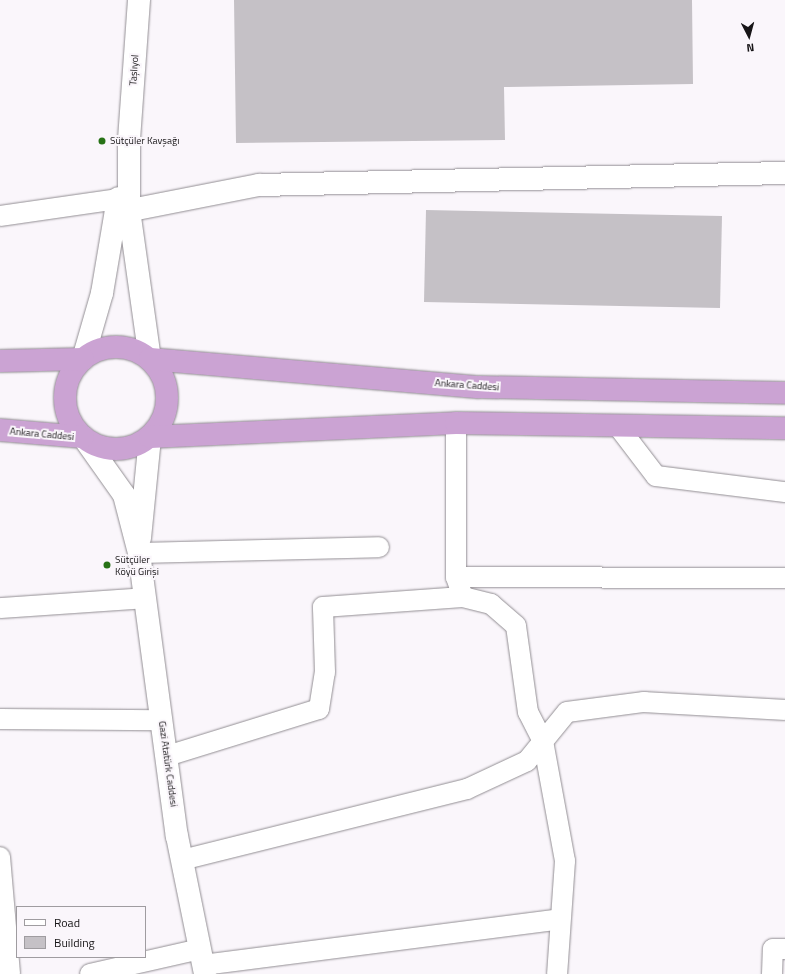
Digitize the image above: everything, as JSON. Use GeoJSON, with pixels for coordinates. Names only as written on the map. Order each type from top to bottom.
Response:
{"type":"FeatureCollection","features":[{"type":"Feature","properties":{"kind":"highway","name":"Ankara Caddesi"},"geometry":{"type":"LineString","coordinates":[[0,361],[83,359],[109,347],[124,347],[150,359],[479,387],[785,393]]}},
{"type":"Feature","properties":{"kind":"highway","name":"Ankara Caddesi"},"geometry":{"type":"LineString","coordinates":[[83,359],[72,373],[66,395],[66,407],[72,424],[83,437],[102,447],[124,449],[150,437],[456,423],[785,428]]}},
{"type":"Feature","properties":{"kind":"highway","name":"Ankara Caddesi"},"geometry":{"type":"LineString","coordinates":[[150,359],[163,378],[167,389],[167,407],[161,423],[150,437]]}},
{"type":"Feature","properties":{"kind":"highway","name":"Ankara Caddesi"},"geometry":{"type":"LineString","coordinates":[[0,430],[83,437]]}},
{"type":"Feature","properties":{"kind":"street","name":"Taşlıyol"},"geometry":{"type":"LineString","coordinates":[[121,207],[129,139],[139,0]]}},
{"type":"Feature","properties":{"kind":"street"},"geometry":{"type":"LineString","coordinates":[[0,216],[121,207],[259,185],[785,173]]}},
{"type":"Feature","properties":{"kind":"street"},"geometry":{"type":"LineString","coordinates":[[121,207],[150,359]]}},
{"type":"Feature","properties":{"kind":"street"},"geometry":{"type":"LineString","coordinates":[[83,359],[102,293],[121,207]]}},
{"type":"Feature","properties":{"kind":"street"},"geometry":{"type":"LineString","coordinates":[[456,423],[456,576],[463,597]]}},
{"type":"Feature","properties":{"kind":"street"},"geometry":{"type":"LineString","coordinates":[[617,425],[656,476],[785,492]]}},
{"type":"Feature","properties":{"kind":"street"},"geometry":{"type":"LineString","coordinates":[[83,437],[124,495],[139,553]]}},
{"type":"Feature","properties":{"kind":"street"},"geometry":{"type":"LineString","coordinates":[[139,553],[150,437]]}},
{"type":"Feature","properties":{"kind":"street"},"geometry":{"type":"LineString","coordinates":[[139,553],[379,547]]}},
{"type":"Feature","properties":{"kind":"street","name":"Gazi Atatürk Caddesi"},"geometry":{"type":"LineString","coordinates":[[139,553],[166,756],[182,860],[203,963]]}},
{"type":"Feature","properties":{"kind":"street"},"geometry":{"type":"LineString","coordinates":[[456,576],[785,578]]}},
{"type":"Feature","properties":{"kind":"street"},"geometry":{"type":"LineString","coordinates":[[166,756],[319,708],[325,672],[323,607],[463,597],[491,604],[516,626],[528,712],[543,741],[565,860],[557,974]]}},
{"type":"Feature","properties":{"kind":"street"},"geometry":{"type":"LineString","coordinates":[[0,608],[145,598]]}},
{"type":"Feature","properties":{"kind":"street"},"geometry":{"type":"LineString","coordinates":[[182,860],[467,789],[527,761],[567,712],[644,702],[785,710]]}},
{"type":"Feature","properties":{"kind":"street"},"geometry":{"type":"LineString","coordinates":[[0,719],[162,720]]}},
{"type":"Feature","properties":{"kind":"street"},"geometry":{"type":"LineString","coordinates":[[0,857],[10,974]]}},
{"type":"Feature","properties":{"kind":"street"},"geometry":{"type":"LineString","coordinates":[[90,974],[203,963],[560,920]]}},
{"type":"Feature","properties":{"kind":"street"},"geometry":{"type":"LineString","coordinates":[[772,974],[773,949],[785,949]]}},
{"type":"Feature","properties":{"kind":"building"},"geometry":{"type":"Polygon","coordinates":[[[234,0],[692,0],[693,84],[504,87],[505,140],[236,143],[234,0]]]}},
{"type":"Feature","properties":{"kind":"building"},"geometry":{"type":"Polygon","coordinates":[[[426,210],[722,216],[720,308],[424,302],[426,210]]]}},
{"type":"Feature","properties":{"kind":"place","name":"Sütçüler Kavşağı"},"geometry":{"type":"Point","coordinates":[102,141]}},
{"type":"Feature","properties":{"kind":"place","name":"Sütçüler Köyü Girişi"},"geometry":{"type":"Point","coordinates":[107,565]}}]}
